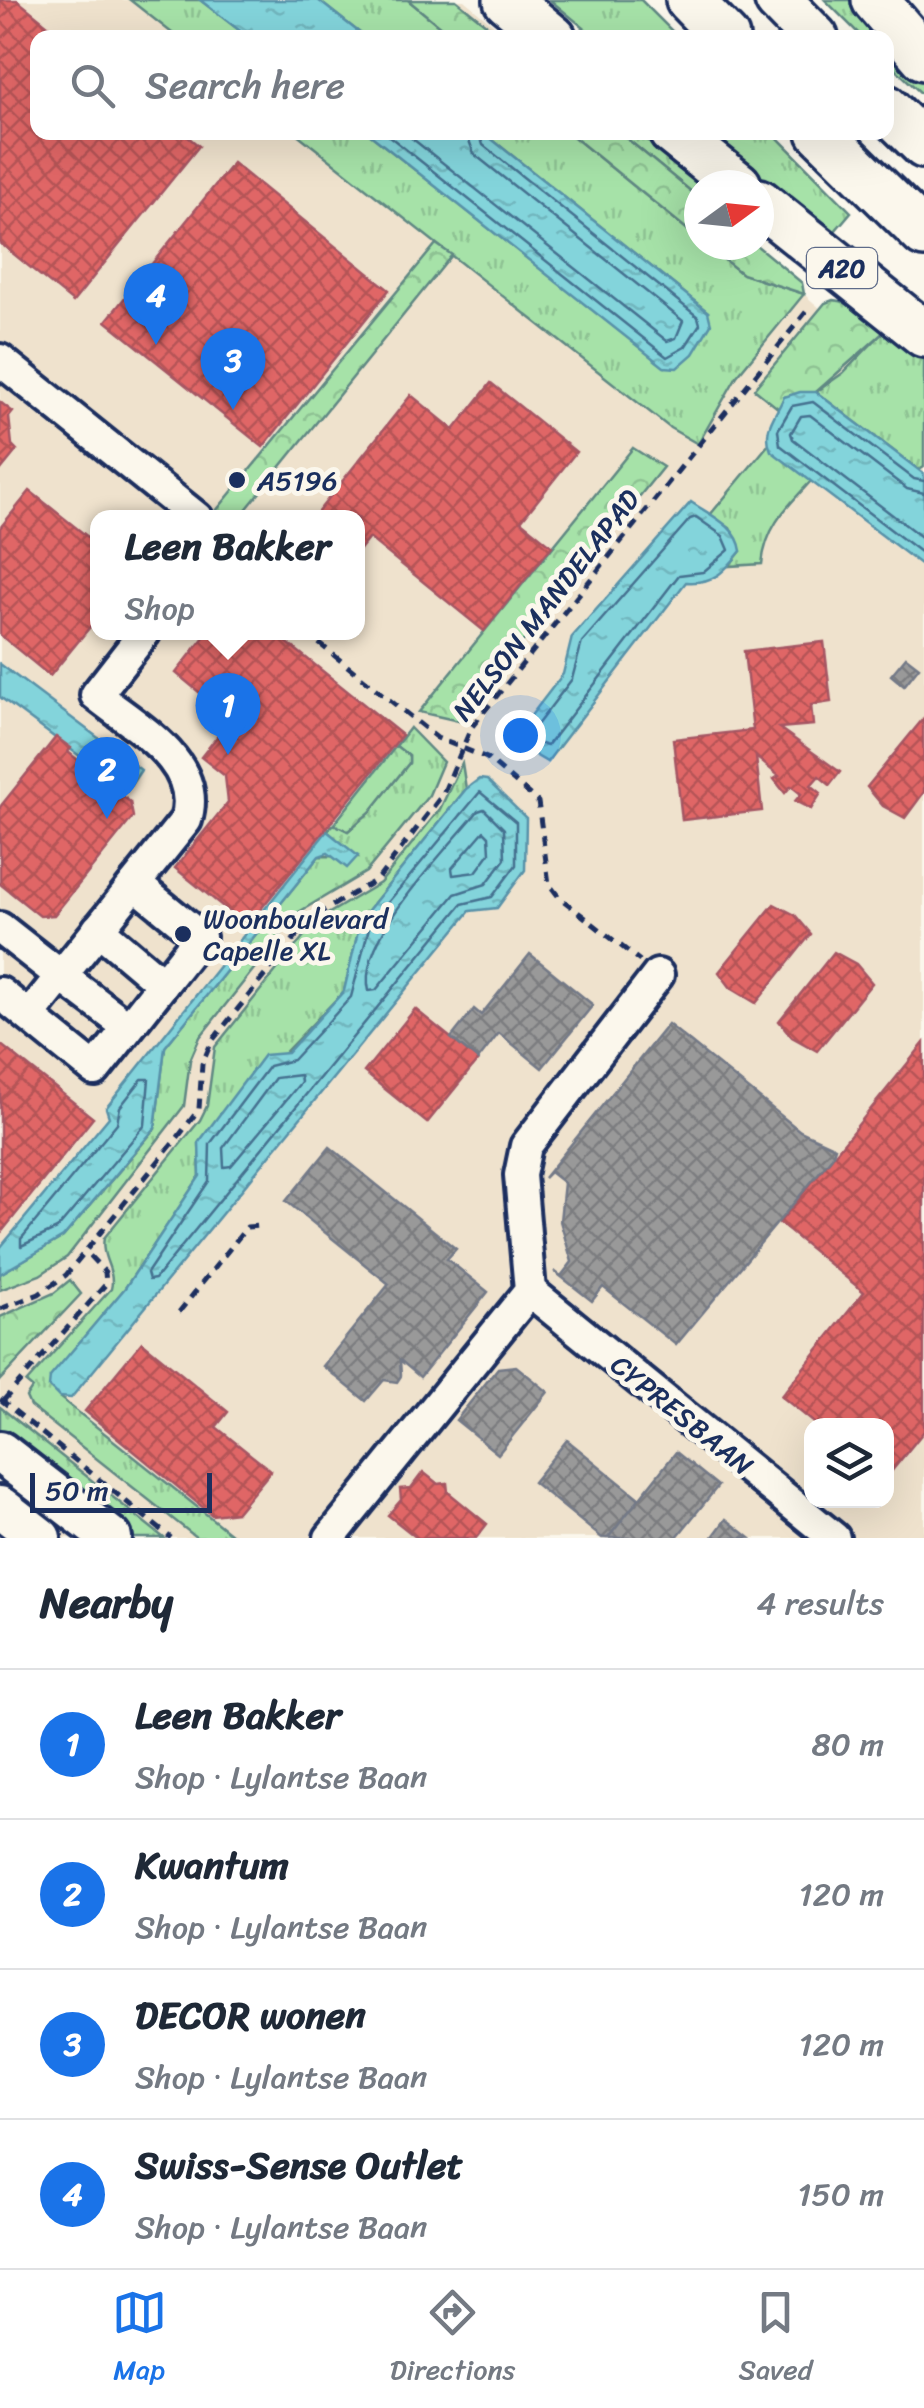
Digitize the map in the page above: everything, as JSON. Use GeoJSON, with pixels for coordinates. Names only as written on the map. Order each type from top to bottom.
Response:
{"type":"FeatureCollection","features":[{"type":"Feature","properties":{"kind":"highway"},"geometry":{"type":"LineString","coordinates":[[506,0],[544,30]]}},
{"type":"Feature","properties":{"kind":"highway"},"geometry":{"type":"LineString","coordinates":[[689,0],[718,30]]}},
{"type":"Feature","properties":{"kind":"highway"},"geometry":{"type":"LineString","coordinates":[[778,0],[807,30]]}},
{"type":"Feature","properties":{"kind":"highway"},"geometry":{"type":"LineString","coordinates":[[875,0],[924,57]]}},
{"type":"Feature","properties":{"kind":"highway"},"geometry":{"type":"LineString","coordinates":[[894,116],[924,145]]}},
{"type":"Feature","properties":{"kind":"highway"},"geometry":{"type":"LineString","coordinates":[[682,140],[719,170]]}},
{"type":"Feature","properties":{"kind":"highway"},"geometry":{"type":"LineString","coordinates":[[828,140],[924,234]]}},
{"type":"Feature","properties":{"kind":"highway","name":"A20"},"geometry":{"type":"LineString","coordinates":[[774,214],[924,334]]}},
{"type":"Feature","properties":{"kind":"main road"},"geometry":{"type":"LineString","coordinates":[[0,1452],[111,1538]]}},
{"type":"Feature","properties":{"kind":"main road"},"geometry":{"type":"LineString","coordinates":[[0,1507],[40,1538]]}},
{"type":"Feature","properties":{"kind":"street"},"geometry":{"type":"LineString","coordinates":[[0,360],[187,510]]}},
{"type":"Feature","properties":{"kind":"street"},"geometry":{"type":"LineString","coordinates":[[28,1016],[186,820],[192,802],[190,784],[180,764],[96,695],[138,640]]}},
{"type":"Feature","properties":{"kind":"street"},"geometry":{"type":"LineString","coordinates":[[0,993],[95,1070],[200,936],[134,884]]}},
{"type":"Feature","properties":{"kind":"street"},"geometry":{"type":"LineString","coordinates":[[0,928],[128,1028]]}},
{"type":"Feature","properties":{"kind":"street"},"geometry":{"type":"LineString","coordinates":[[98,930],[163,984]]}},
{"type":"Feature","properties":{"kind":"street"},"geometry":{"type":"LineString","coordinates":[[330,1538],[530,1291],[520,1175],[526,1146],[658,975]]}},
{"type":"Feature","properties":{"kind":"street","name":"CYPRESBAAN"},"geometry":{"type":"LineString","coordinates":[[530,1291],[834,1538]]}},
{"type":"Feature","properties":{"kind":"path","name":"NELSON MANDELAPAD"},"geometry":{"type":"LineString","coordinates":[[0,1309],[57,1282],[86,1252],[199,1109],[202,1064],[212,1041],[311,918],[378,878],[443,794],[472,728],[806,312]]}},
{"type":"Feature","properties":{"kind":"path"},"geometry":{"type":"LineString","coordinates":[[315,640],[437,738],[464,745],[486,758],[538,802],[550,884],[559,897],[658,975]]}},
{"type":"Feature","properties":{"kind":"path"},"geometry":{"type":"LineString","coordinates":[[179,1312],[246,1227],[260,1226]]}},
{"type":"Feature","properties":{"kind":"path"},"geometry":{"type":"LineString","coordinates":[[86,1252],[105,1272],[106,1284],[1,1400],[171,1538]]}},
{"type":"Feature","properties":{"kind":"shaded area"},"geometry":{"type":"Polygon","coordinates":[[[0,0],[464,0],[500,30],[30,30],[30,140],[625,140],[684,190],[684,260],[764,260],[924,398],[924,1538],[0,1538],[0,0]]]}},
{"type":"Feature","properties":{"kind":"green space"},"geometry":{"type":"Polygon","coordinates":[[[130,0],[200,0],[239,30],[168,30],[130,0]]]}},
{"type":"Feature","properties":{"kind":"green space"},"geometry":{"type":"Polygon","coordinates":[[[318,0],[408,0],[444,30],[356,30],[318,0]]]}},
{"type":"Feature","properties":{"kind":"green space"},"geometry":{"type":"Polygon","coordinates":[[[408,0],[456,0],[493,30],[444,30],[408,0]]]}},
{"type":"Feature","properties":{"kind":"green space"},"geometry":{"type":"Polygon","coordinates":[[[550,0],[641,0],[671,30],[586,30],[550,0]]]}},
{"type":"Feature","properties":{"kind":"green space"},"geometry":{"type":"Polygon","coordinates":[[[825,0],[864,0],[889,30],[855,30],[825,0]]]}},
{"type":"Feature","properties":{"kind":"green space"},"geometry":{"type":"Polygon","coordinates":[[[894,36],[924,73],[924,96],[894,68],[894,36]]]}},
{"type":"Feature","properties":{"kind":"green space"},"geometry":{"type":"Polygon","coordinates":[[[305,140],[377,140],[665,367],[708,312],[493,140],[578,140],[684,227],[684,260],[725,260],[742,274],[804,294],[737,376],[698,444],[670,428],[305,140]]]}},
{"type":"Feature","properties":{"kind":"green space"},"geometry":{"type":"Polygon","coordinates":[[[578,140],[629,140],[684,186],[684,227],[578,140]]]}},
{"type":"Feature","properties":{"kind":"green space"},"geometry":{"type":"Polygon","coordinates":[[[629,140],[657,140],[693,170],[684,170],[684,186],[629,140]]]}},
{"type":"Feature","properties":{"kind":"green space"},"geometry":{"type":"Polygon","coordinates":[[[714,140],[780,140],[851,212],[829,238],[774,191],[774,170],[749,170],[714,140]]]}},
{"type":"Feature","properties":{"kind":"green space"},"geometry":{"type":"Polygon","coordinates":[[[436,244],[452,255],[246,510],[217,510],[436,244]]]}},
{"type":"Feature","properties":{"kind":"green space"},"geometry":{"type":"Polygon","coordinates":[[[725,260],[774,260],[802,283],[804,294],[742,274],[725,260]]]}},
{"type":"Feature","properties":{"kind":"green space"},"geometry":{"type":"Polygon","coordinates":[[[846,302],[885,331],[816,392],[784,397],[779,409],[754,389],[825,303],[846,302]]]}},
{"type":"Feature","properties":{"kind":"green space"},"geometry":{"type":"Polygon","coordinates":[[[876,318],[924,356],[924,467],[919,470],[816,392],[843,373],[884,331],[873,322],[876,318]]]}},
{"type":"Feature","properties":{"kind":"green space"},"geometry":{"type":"Polygon","coordinates":[[[769,444],[811,481],[773,528],[762,564],[729,566],[741,551],[730,528],[710,515],[769,444]]]}},
{"type":"Feature","properties":{"kind":"green space"},"geometry":{"type":"Polygon","coordinates":[[[633,448],[663,467],[459,721],[419,712],[633,448]]]}},
{"type":"Feature","properties":{"kind":"green space"},"geometry":{"type":"Polygon","coordinates":[[[410,728],[443,762],[429,795],[366,872],[299,912],[200,1037],[190,1060],[184,1106],[67,1257],[40,1275],[0,1290],[0,1274],[63,1237],[155,1129],[165,1047],[319,856],[357,857],[327,831],[334,824],[348,831],[370,812],[409,763],[409,756],[396,746],[410,728]]]}},
{"type":"Feature","properties":{"kind":"green space"},"geometry":{"type":"Polygon","coordinates":[[[396,746],[409,756],[409,763],[370,812],[348,831],[334,824],[396,746]]]}},
{"type":"Feature","properties":{"kind":"green space"},"geometry":{"type":"Polygon","coordinates":[[[462,763],[466,789],[361,919],[344,991],[199,1142],[200,1176],[125,1288],[50,1378],[59,1397],[236,1538],[197,1538],[30,1406],[26,1397],[32,1388],[26,1383],[111,1289],[104,1238],[200,1120],[207,1106],[215,1047],[316,921],[380,883],[440,809],[462,763]]]}},
{"type":"Feature","properties":{"kind":"green space"},"geometry":{"type":"Polygon","coordinates":[[[70,1280],[81,1294],[0,1380],[0,1317],[54,1293],[70,1280]]]}},
{"type":"Feature","properties":{"kind":"green space"},"geometry":{"type":"Polygon","coordinates":[[[0,1407],[164,1538],[132,1538],[0,1431],[0,1407]]]}},
{"type":"Feature","properties":{"kind":"water"},"geometry":{"type":"Polygon","coordinates":[[[200,0],[318,0],[356,30],[239,30],[200,0]]]}},
{"type":"Feature","properties":{"kind":"water"},"geometry":{"type":"Polygon","coordinates":[[[377,140],[493,140],[708,312],[711,324],[693,354],[677,368],[664,367],[377,140]]]}},
{"type":"Feature","properties":{"kind":"water"},"geometry":{"type":"Polygon","coordinates":[[[816,392],[924,474],[924,567],[771,451],[768,436],[774,417],[784,397],[816,392]]]}},
{"type":"Feature","properties":{"kind":"water"},"geometry":{"type":"Polygon","coordinates":[[[691,502],[729,528],[741,551],[718,575],[686,582],[547,762],[518,745],[516,735],[563,674],[572,637],[691,502]]]}},
{"type":"Feature","properties":{"kind":"water"},"geometry":{"type":"Polygon","coordinates":[[[0,664],[141,770],[127,791],[0,697],[0,664]]]}},
{"type":"Feature","properties":{"kind":"water"},"geometry":{"type":"Polygon","coordinates":[[[479,779],[487,780],[526,818],[525,870],[497,908],[470,911],[71,1398],[59,1397],[49,1387],[50,1377],[125,1288],[200,1176],[199,1142],[264,1055],[287,1053],[344,991],[361,919],[466,789],[479,779]]]}},
{"type":"Feature","properties":{"kind":"water"},"geometry":{"type":"Polygon","coordinates":[[[327,831],[358,856],[347,868],[328,853],[319,856],[165,1047],[155,1128],[63,1237],[0,1274],[0,1248],[109,1117],[106,1108],[327,831]]]}},
{"type":"Feature","properties":{"kind":"building: Shops"},"geometry":{"type":"Polygon","coordinates":[[[0,0],[17,0],[54,30],[30,30],[30,140],[192,140],[199,146],[73,302],[0,243],[0,0]]]}},
{"type":"Feature","properties":{"kind":"building: Shops"},"geometry":{"type":"Polygon","coordinates":[[[233,163],[389,290],[263,447],[106,321],[233,163]]]}},
{"type":"Feature","properties":{"kind":"building: Shops"},"geometry":{"type":"Polygon","coordinates":[[[491,383],[576,452],[521,521],[552,546],[484,631],[369,538],[365,543],[365,510],[319,510],[411,395],[454,430],[491,383]]]}},
{"type":"Feature","properties":{"kind":"building: Shops"},"geometry":{"type":"Polygon","coordinates":[[[0,402],[13,412],[9,417],[12,445],[17,450],[0,471],[0,402]]]}},
{"type":"Feature","properties":{"kind":"building: Shops"},"geometry":{"type":"Polygon","coordinates":[[[30,491],[90,539],[90,627],[50,676],[0,635],[0,528],[30,491]]]}},
{"type":"Feature","properties":{"kind":"building: Shops"},"geometry":{"type":"Polygon","coordinates":[[[202,640],[284,640],[402,735],[247,926],[175,868],[228,802],[225,776],[201,757],[220,733],[217,707],[176,673],[202,640]]]}},
{"type":"Feature","properties":{"kind":"building: Shops"},"geometry":{"type":"Polygon","coordinates":[[[824,642],[831,702],[811,705],[813,725],[779,728],[840,772],[830,785],[819,776],[811,785],[821,793],[811,809],[795,801],[801,794],[791,786],[785,793],[774,779],[779,776],[756,757],[762,811],[682,820],[673,739],[753,730],[744,651],[824,642]]]}},
{"type":"Feature","properties":{"kind":"building: Shops"},"geometry":{"type":"Polygon","coordinates":[[[923,719],[924,792],[905,818],[883,806],[867,787],[923,719]]]}},
{"type":"Feature","properties":{"kind":"building: Shops"},"geometry":{"type":"Polygon","coordinates":[[[56,737],[71,748],[68,752],[130,802],[133,817],[54,915],[40,916],[0,884],[0,807],[56,737]]]}},
{"type":"Feature","properties":{"kind":"building: Shops"},"geometry":{"type":"Polygon","coordinates":[[[774,904],[795,915],[811,934],[756,1003],[731,988],[719,972],[774,904]]]}},
{"type":"Feature","properties":{"kind":"building: Shops"},"geometry":{"type":"Polygon","coordinates":[[[834,952],[856,964],[872,983],[817,1051],[792,1037],[779,1021],[834,952]]]}},
{"type":"Feature","properties":{"kind":"building: Shops"},"geometry":{"type":"Polygon","coordinates":[[[415,1009],[478,1060],[427,1123],[364,1072],[415,1009]]]}},
{"type":"Feature","properties":{"kind":"building: Shops"},"geometry":{"type":"Polygon","coordinates":[[[924,1043],[924,1431],[894,1468],[894,1418],[808,1418],[781,1396],[864,1292],[779,1223],[924,1043]]]}},
{"type":"Feature","properties":{"kind":"building: Shops"},"geometry":{"type":"Polygon","coordinates":[[[0,1044],[93,1118],[0,1234],[0,1044]]]}},
{"type":"Feature","properties":{"kind":"building: Shops"},"geometry":{"type":"Polygon","coordinates":[[[142,1342],[228,1412],[216,1427],[271,1471],[237,1512],[212,1515],[85,1411],[142,1342]]]}},
{"type":"Feature","properties":{"kind":"building: Shops"},"geometry":{"type":"Polygon","coordinates":[[[423,1472],[438,1484],[447,1483],[448,1492],[487,1524],[476,1538],[417,1538],[388,1515],[401,1500],[400,1489],[411,1488],[423,1472]]]}},
{"type":"Feature","properties":{"kind":"building: Industry"},"geometry":{"type":"Polygon","coordinates":[[[906,657],[919,667],[904,686],[891,675],[906,657]]]}},
{"type":"Feature","properties":{"kind":"building: Industry"},"geometry":{"type":"Polygon","coordinates":[[[530,954],[593,1005],[542,1068],[499,1033],[478,1060],[451,1038],[474,1009],[481,1015],[530,954]]]}},
{"type":"Feature","properties":{"kind":"building: Industry"},"geometry":{"type":"Polygon","coordinates":[[[668,1024],[800,1131],[835,1147],[832,1157],[676,1345],[603,1287],[592,1301],[554,1271],[561,1276],[572,1262],[560,1221],[564,1183],[550,1172],[544,1178],[668,1024]]]}},
{"type":"Feature","properties":{"kind":"building: Industry"},"geometry":{"type":"Polygon","coordinates":[[[330,1147],[456,1249],[447,1259],[488,1292],[420,1377],[400,1360],[401,1376],[397,1382],[384,1380],[366,1401],[323,1366],[389,1284],[286,1201],[330,1147]]]}},
{"type":"Feature","properties":{"kind":"building: Industry"},"geometry":{"type":"Polygon","coordinates":[[[516,1366],[548,1392],[498,1454],[456,1420],[498,1368],[516,1366]]]}},
{"type":"Feature","properties":{"kind":"building: Industry"},"geometry":{"type":"Polygon","coordinates":[[[567,1440],[640,1499],[608,1538],[602,1538],[533,1482],[567,1440]]]}},
{"type":"Feature","properties":{"kind":"building: Industry"},"geometry":{"type":"Polygon","coordinates":[[[676,1452],[718,1486],[676,1538],[608,1538],[676,1452]]]}},
{"type":"Feature","properties":{"kind":"building: Industry"},"geometry":{"type":"Polygon","coordinates":[[[726,1519],[750,1538],[712,1538],[726,1519]]]}},
{"type":"Feature","properties":{"kind":"place","name":"Swiss-Sense Outlet"},"geometry":{"type":"Point","coordinates":[156,345]}},
{"type":"Feature","properties":{"kind":"place","name":"DECOR wonen"},"geometry":{"type":"Point","coordinates":[233,410]}},
{"type":"Feature","properties":{"kind":"place","name":"A5196"},"geometry":{"type":"Point","coordinates":[237,480]}},
{"type":"Feature","properties":{"kind":"place","name":"Leen Bakker"},"geometry":{"type":"Point","coordinates":[228,755]}},
{"type":"Feature","properties":{"kind":"place","name":"Kwantum"},"geometry":{"type":"Point","coordinates":[107,819]}},
{"type":"Feature","properties":{"kind":"place","name":"Woonboulevard Capelle XL"},"geometry":{"type":"Point","coordinates":[183,934]}}]}
